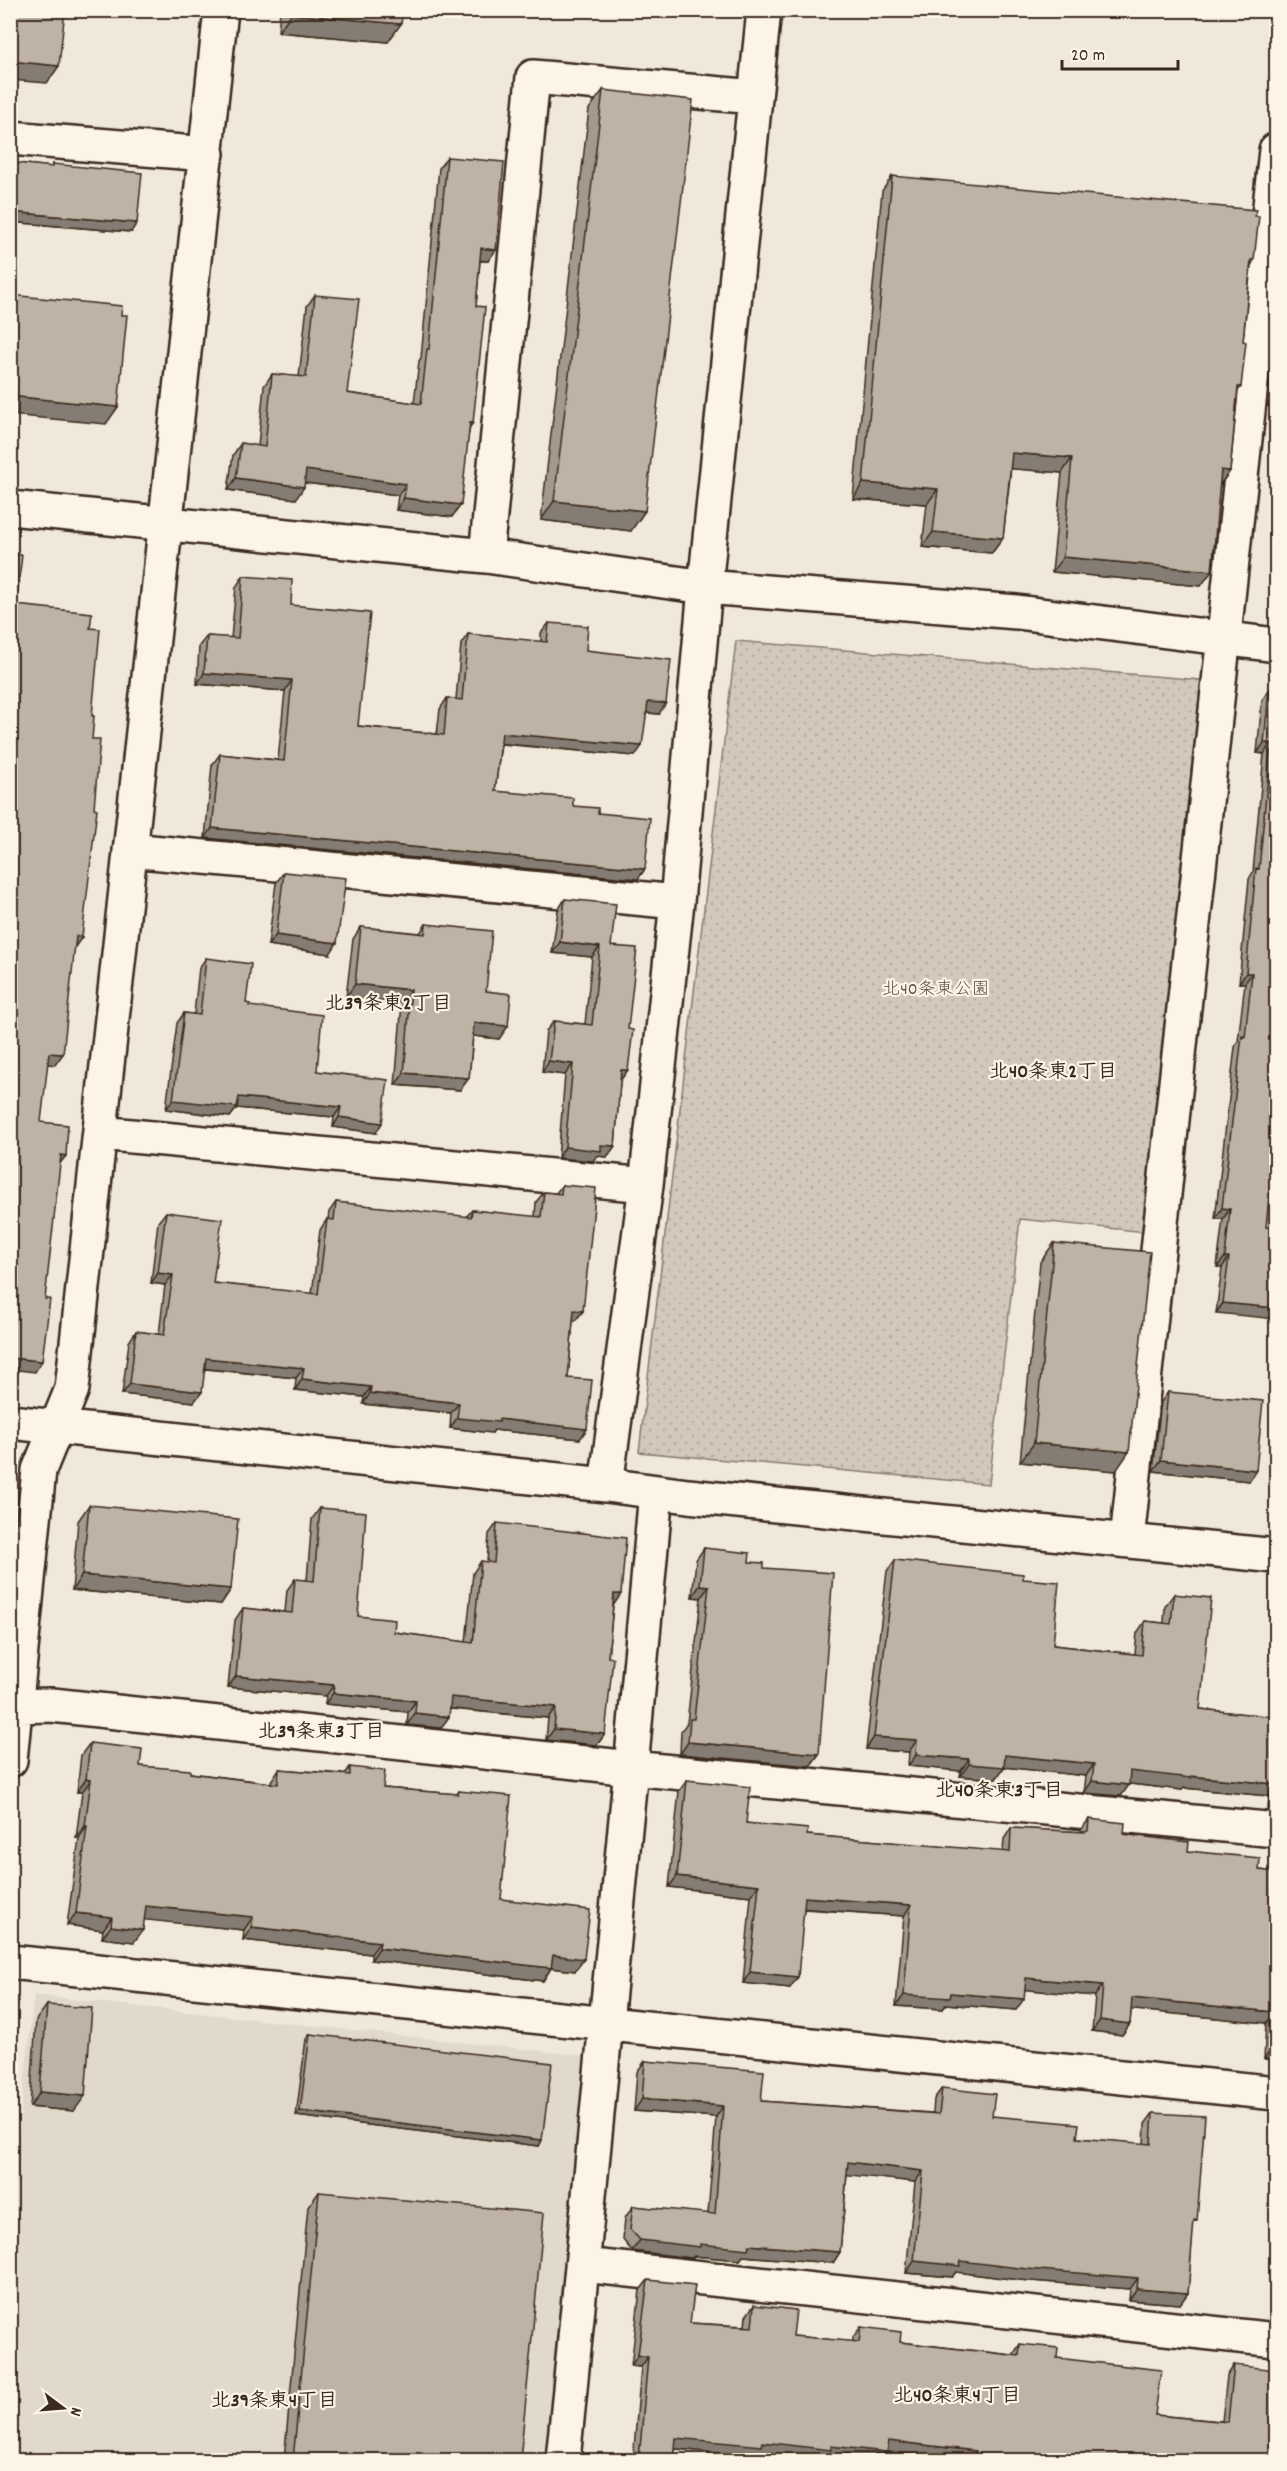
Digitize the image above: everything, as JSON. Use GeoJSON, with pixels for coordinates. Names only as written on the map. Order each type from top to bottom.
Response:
{"type":"FeatureCollection","features":[{"type":"Feature","properties":{"kind":"street"},"geometry":{"type":"LineString","coordinates":[[10,1760],[13,1706],[39,1470],[72,1389],[221,10]]}},
{"type":"Feature","properties":{"kind":"street"},"geometry":{"type":"LineString","coordinates":[[606,1485],[646,1185],[677,902],[705,587],[764,10]]}},
{"type":"Feature","properties":{"kind":"street"},"geometry":{"type":"LineString","coordinates":[[486,556],[532,77],[755,97]]}},
{"type":"Feature","properties":{"kind":"street"},"geometry":{"type":"LineString","coordinates":[[10,138],[207,154]]}},
{"type":"Feature","properties":{"kind":"street"},"geometry":{"type":"LineString","coordinates":[[1127,1540],[1276,150]]}},
{"type":"Feature","properties":{"kind":"street"},"geometry":{"type":"LineString","coordinates":[[10,508],[486,556],[705,587],[1017,612],[1276,645]]}},
{"type":"Feature","properties":{"kind":"street"},"geometry":{"type":"LineString","coordinates":[[130,850],[677,902]]}},
{"type":"Feature","properties":{"kind":"street"},"geometry":{"type":"LineString","coordinates":[[100,1133],[646,1185]]}},
{"type":"Feature","properties":{"kind":"street"},"geometry":{"type":"LineString","coordinates":[[10,1422],[1276,1556]]}},
{"type":"Feature","properties":{"kind":"street"},"geometry":{"type":"LineString","coordinates":[[564,2460],[656,1492]]}},
{"type":"Feature","properties":{"kind":"street"},"geometry":{"type":"LineString","coordinates":[[13,1706],[52,1705],[631,1768],[1276,1830]]}},
{"type":"Feature","properties":{"kind":"street"},"geometry":{"type":"LineString","coordinates":[[10,1962],[1276,2093]]}},
{"type":"Feature","properties":{"kind":"street"},"geometry":{"type":"LineString","coordinates":[[583,2265],[1276,2340]]}},
{"type":"Feature","properties":{"kind":"shaded area"},"geometry":{"type":"Polygon","coordinates":[[[34,1995],[586,2056],[547,2460],[11,2460],[10,2210],[34,1995]]]}},
{"type":"Feature","properties":{"kind":"green space","name":"北40条東公園"},"geometry":{"type":"Polygon","coordinates":[[[736,641],[1201,680],[1156,1233],[1020,1219],[989,1484],[639,1452],[736,641]]]}},
{"type":"Feature","properties":{"kind":"building"},"geometry":{"type":"Polygon","coordinates":[[[10,10],[65,10],[59,66],[10,61],[10,10]]]}},
{"type":"Feature","properties":{"kind":"building"},"geometry":{"type":"Polygon","coordinates":[[[292,10],[403,10],[401,24],[291,14],[292,10]]]}},
{"type":"Feature","properties":{"kind":"building"},"geometry":{"type":"Polygon","coordinates":[[[603,90],[693,100],[645,511],[554,501],[603,90]]]}},
{"type":"Feature","properties":{"kind":"building"},"geometry":{"type":"Polygon","coordinates":[[[447,157],[504,162],[496,250],[481,248],[476,306],[485,307],[473,423],[470,422],[461,505],[404,498],[406,484],[306,470],[304,487],[236,478],[241,443],[265,447],[272,374],[306,377],[315,295],[359,299],[347,393],[421,404],[427,349],[429,349],[447,157]]]}},
{"type":"Feature","properties":{"kind":"building"},"geometry":{"type":"Polygon","coordinates":[[[16,163],[53,167],[53,164],[142,173],[137,223],[10,212],[16,163]]]}},
{"type":"Feature","properties":{"kind":"building"},"geometry":{"type":"Polygon","coordinates":[[[892,176],[1256,210],[1255,216],[1259,216],[1254,260],[1251,260],[1241,387],[1238,387],[1230,471],[1221,470],[1212,571],[1063,557],[1072,458],[1012,453],[1003,538],[933,532],[938,489],[863,483],[892,176]]]}},
{"type":"Feature","properties":{"kind":"building"},"geometry":{"type":"Polygon","coordinates":[[[10,295],[122,306],[121,315],[127,315],[118,407],[10,396],[10,295]]]}},
{"type":"Feature","properties":{"kind":"building"},"geometry":{"type":"Polygon","coordinates":[[[10,554],[22,555],[16,605],[92,613],[90,628],[100,629],[92,716],[94,716],[92,739],[100,739],[94,808],[97,809],[82,937],[76,936],[63,1054],[49,1053],[41,1122],[68,1125],[66,1156],[61,1155],[45,1299],[50,1299],[42,1361],[10,1358],[10,554]]]}},
{"type":"Feature","properties":{"kind":"building"},"geometry":{"type":"Polygon","coordinates":[[[243,576],[292,580],[291,605],[370,613],[358,726],[444,735],[447,698],[462,700],[468,634],[547,642],[549,623],[588,626],[586,650],[671,660],[666,703],[648,702],[642,746],[502,733],[495,791],[573,798],[573,806],[598,808],[598,813],[650,818],[645,869],[212,828],[220,754],[284,761],[292,680],[204,673],[207,636],[238,638],[243,576]]]}},
{"type":"Feature","properties":{"kind":"building"},"geometry":{"type":"Polygon","coordinates":[[[1269,690],[1276,691],[1276,1128],[1266,1227],[1276,1228],[1276,1308],[1223,1303],[1229,1257],[1225,1257],[1230,1209],[1222,1208],[1242,1036],[1245,1037],[1252,973],[1246,973],[1271,743],[1264,743],[1269,690]]]}},
{"type":"Feature","properties":{"kind":"building"},"geometry":{"type":"Polygon","coordinates":[[[284,872],[346,878],[337,943],[276,935],[284,872]]]}},
{"type":"Feature","properties":{"kind":"building"},"geometry":{"type":"Polygon","coordinates":[[[565,899],[616,904],[611,946],[637,948],[628,1029],[633,1030],[628,1070],[621,1070],[615,1146],[601,1145],[601,1151],[565,1147],[573,1064],[549,1061],[554,1021],[592,1025],[600,947],[560,942],[565,899]]]}},
{"type":"Feature","properties":{"kind":"building"},"geometry":{"type":"Polygon","coordinates":[[[426,924],[492,931],[486,991],[511,994],[508,1026],[474,1023],[469,1078],[404,1073],[411,990],[355,984],[361,927],[425,934],[426,924]]]}},
{"type":"Feature","properties":{"kind":"building"},"geometry":{"type":"Polygon","coordinates":[[[206,958],[251,964],[246,1003],[250,1004],[249,1006],[322,1015],[317,1071],[388,1080],[382,1123],[339,1117],[341,1107],[239,1097],[237,1107],[173,1100],[184,1013],[200,1015],[206,958]]]}},
{"type":"Feature","properties":{"kind":"building"},"geometry":{"type":"Polygon","coordinates":[[[562,1185],[596,1188],[583,1311],[574,1310],[568,1378],[592,1380],[587,1429],[499,1419],[499,1422],[457,1418],[459,1403],[370,1393],[371,1387],[302,1379],[304,1368],[206,1358],[202,1392],[130,1384],[136,1331],[164,1335],[173,1275],[158,1273],[166,1212],[222,1219],[213,1283],[318,1294],[327,1219],[334,1220],[336,1202],[471,1217],[472,1210],[541,1217],[544,1192],[561,1194],[562,1185]]]}},
{"type":"Feature","properties":{"kind":"building"},"geometry":{"type":"Polygon","coordinates":[[[1054,1243],[1150,1252],[1129,1452],[1034,1443],[1054,1243]]]}},
{"type":"Feature","properties":{"kind":"building"},"geometry":{"type":"Polygon","coordinates":[[[1168,1392],[1263,1401],[1256,1470],[1161,1460],[1168,1392]]]}},
{"type":"Feature","properties":{"kind":"building"},"geometry":{"type":"Polygon","coordinates":[[[89,1505],[238,1519],[231,1589],[82,1575],[89,1505]]]}},
{"type":"Feature","properties":{"kind":"building"},"geometry":{"type":"Polygon","coordinates":[[[320,1508],[366,1512],[358,1616],[395,1620],[394,1632],[473,1643],[481,1561],[494,1563],[497,1523],[626,1538],[621,1594],[614,1594],[608,1657],[613,1658],[605,1734],[554,1729],[556,1707],[451,1697],[449,1717],[415,1713],[416,1701],[333,1693],[334,1685],[236,1676],[243,1608],[292,1613],[295,1579],[314,1581],[320,1508]]]}},
{"type":"Feature","properties":{"kind":"building"},"geometry":{"type":"Polygon","coordinates":[[[704,1548],[750,1553],[749,1562],[764,1563],[764,1568],[833,1573],[819,1754],[688,1742],[690,1719],[694,1719],[709,1586],[700,1585],[704,1548]]]}},
{"type":"Feature","properties":{"kind":"building"},"geometry":{"type":"Polygon","coordinates":[[[895,1560],[1023,1574],[1023,1579],[1059,1582],[1053,1645],[1142,1655],[1145,1621],[1171,1624],[1174,1594],[1211,1598],[1200,1709],[1276,1717],[1276,1784],[1130,1771],[1129,1785],[1092,1781],[1094,1764],[1005,1755],[1004,1767],[969,1764],[969,1759],[916,1755],[917,1740],[874,1737],[895,1560]]]}},
{"type":"Feature","properties":{"kind":"building"},"geometry":{"type":"Polygon","coordinates":[[[90,1743],[142,1749],[140,1766],[190,1770],[190,1773],[278,1784],[279,1769],[350,1775],[350,1767],[385,1771],[383,1788],[511,1796],[501,1899],[590,1910],[584,1959],[553,1955],[551,1968],[379,1948],[380,1942],[252,1927],[253,1917],[146,1906],[143,1930],[111,1926],[112,1917],[76,1913],[91,1780],[86,1779],[90,1743]]]}},
{"type":"Feature","properties":{"kind":"building"},"geometry":{"type":"Polygon","coordinates":[[[687,1780],[750,1787],[746,1823],[808,1829],[807,1835],[1010,1852],[1011,1828],[1085,1832],[1088,1831],[1089,1819],[1125,1823],[1124,1834],[1189,1842],[1188,1851],[1260,1858],[1259,1870],[1276,1872],[1276,2048],[1272,2048],[1274,2012],[1132,1998],[1130,2024],[1100,2020],[1103,1985],[1026,1978],[1024,1999],[951,1993],[950,1998],[904,1995],[911,1905],[805,1897],[798,1977],[750,1972],[759,1885],[677,1876],[687,1780]]]}},
{"type":"Feature","properties":{"kind":"building"},"geometry":{"type":"Polygon","coordinates":[[[47,2005],[92,2008],[85,2096],[40,2092],[47,2005]]]}},
{"type":"Feature","properties":{"kind":"building"},"geometry":{"type":"Polygon","coordinates":[[[310,2034],[552,2063],[542,2140],[300,2111],[310,2034]]]}},
{"type":"Feature","properties":{"kind":"building"},"geometry":{"type":"Polygon","coordinates":[[[645,2061],[764,2071],[761,2101],[939,2114],[942,2088],[995,2094],[992,2116],[1079,2124],[1077,2138],[1151,2144],[1153,2113],[1205,2116],[1197,2221],[1194,2220],[1188,2293],[1137,2289],[1138,2278],[961,2261],[960,2266],[914,2261],[923,2171],[848,2162],[840,2252],[749,2245],[748,2249],[700,2244],[700,2247],[640,2240],[630,2229],[633,2206],[715,2214],[723,2106],[642,2099],[645,2061]]]}},
{"type":"Feature","properties":{"kind":"building"},"geometry":{"type":"Polygon","coordinates":[[[319,2192],[544,2213],[520,2460],[293,2460],[319,2192]]]}},
{"type":"Feature","properties":{"kind":"building"},"geometry":{"type":"Polygon","coordinates":[[[648,2280],[695,2285],[690,2323],[752,2327],[754,2305],[796,2310],[793,2336],[859,2342],[861,2327],[901,2332],[900,2342],[1019,2356],[1020,2344],[1058,2348],[1057,2358],[1161,2370],[1155,2415],[1228,2422],[1234,2365],[1276,2370],[1276,2460],[1009,2460],[975,2457],[976,2451],[889,2441],[887,2452],[831,2446],[831,2450],[763,2442],[762,2446],[676,2438],[674,2460],[639,2460],[648,2357],[638,2355],[648,2280]]]}},
{"type":"Feature","properties":{"kind":"district","name":"北39条東2丁目"},"geometry":{"type":"Point","coordinates":[388,1002]}},
{"type":"Feature","properties":{"kind":"district","name":"北40条東2丁目"},"geometry":{"type":"Point","coordinates":[1053,1070]}},
{"type":"Feature","properties":{"kind":"district","name":"北39条東3丁目"},"geometry":{"type":"Point","coordinates":[321,1730]}},
{"type":"Feature","properties":{"kind":"district","name":"北40条東3丁目"},"geometry":{"type":"Point","coordinates":[999,1789]}},
{"type":"Feature","properties":{"kind":"district","name":"北40条東4丁目"},"geometry":{"type":"Point","coordinates":[957,2394]}},
{"type":"Feature","properties":{"kind":"district","name":"北39条東4丁目"},"geometry":{"type":"Point","coordinates":[274,2399]}}]}
